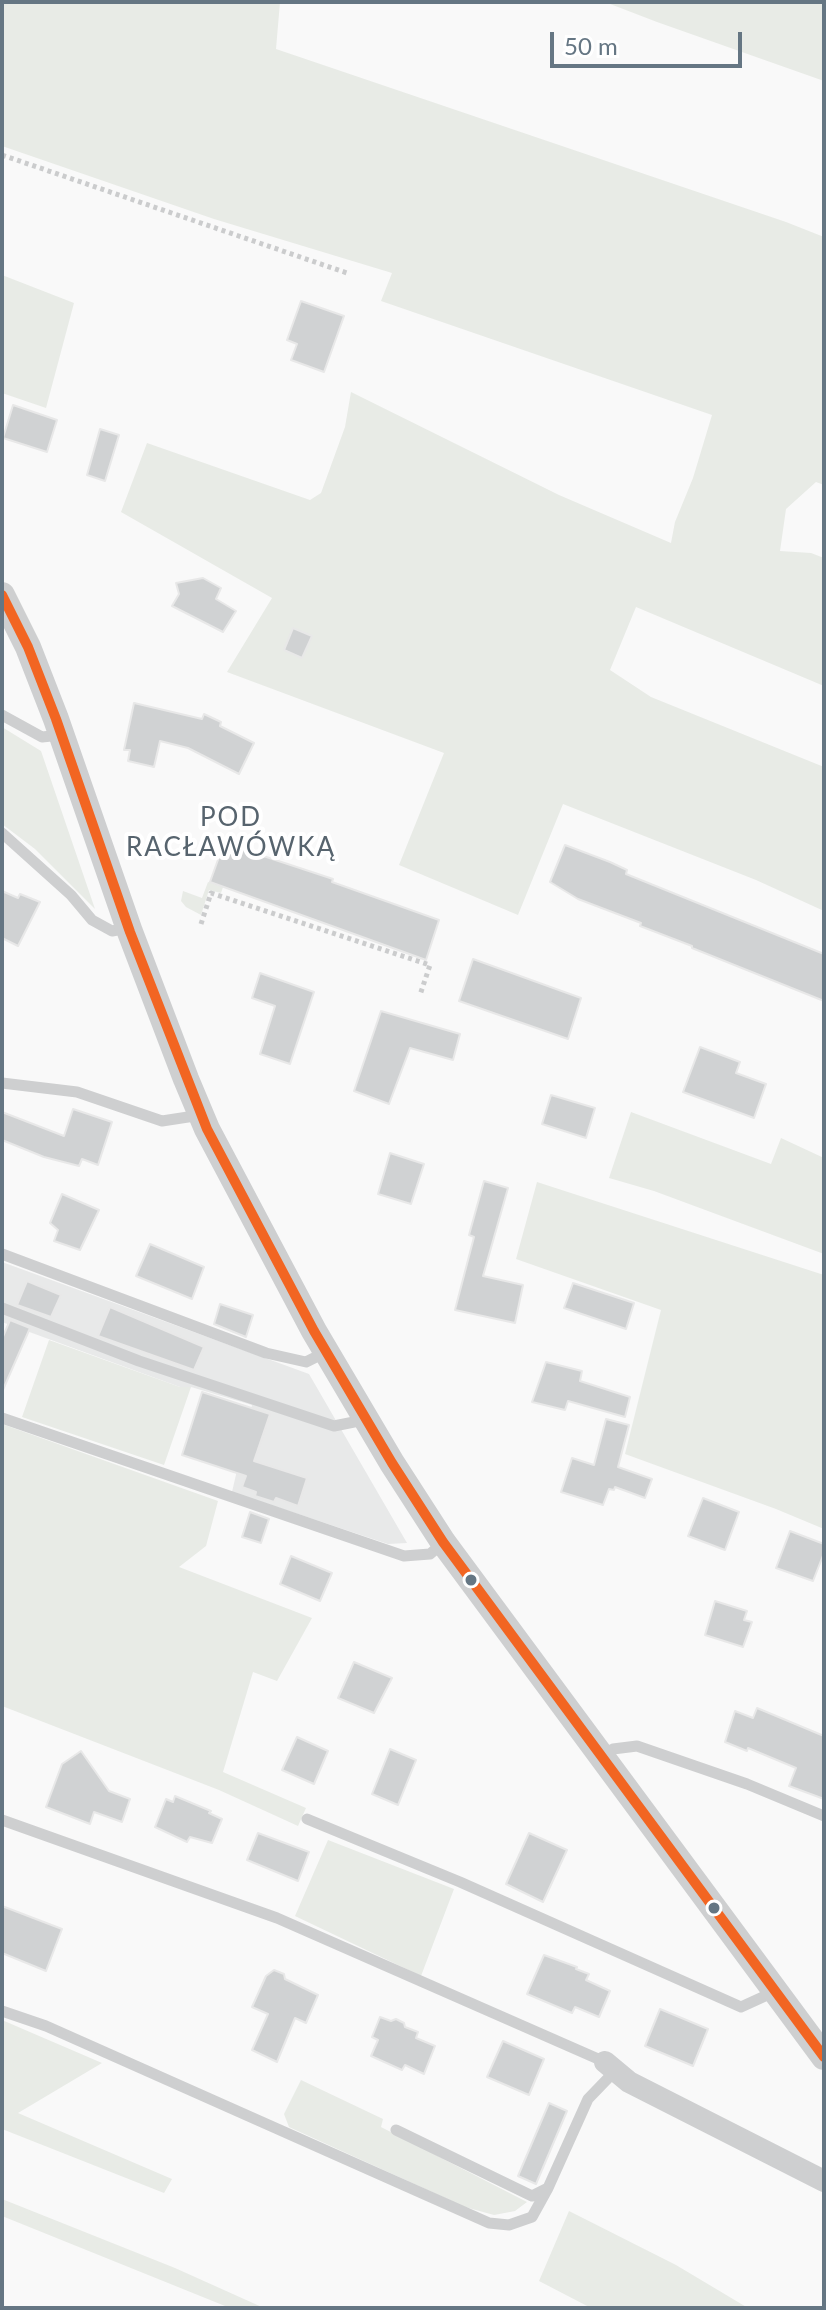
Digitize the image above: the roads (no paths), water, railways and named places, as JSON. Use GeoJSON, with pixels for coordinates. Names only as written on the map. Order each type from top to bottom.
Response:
{"type":"FeatureCollection","features":[{"type":"Feature","properties":{"kind":"street"},"geometry":{"type":"LineString","coordinates":[[2,595],[28,647],[62,735],[129,928],[201,1115],[326,1351],[443,1542],[824,2057]]}},
{"type":"Feature","properties":{"kind":"street"},"geometry":{"type":"LineString","coordinates":[[610,2067],[629,2082],[824,2181]]}},
{"type":"Feature","properties":{"kind":"lane"},"geometry":{"type":"LineString","coordinates":[[2,715],[42,737],[62,735]]}},
{"type":"Feature","properties":{"kind":"lane"},"geometry":{"type":"LineString","coordinates":[[2,833],[71,895],[92,920],[112,931],[129,928]]}},
{"type":"Feature","properties":{"kind":"lane"},"geometry":{"type":"LineString","coordinates":[[2,1083],[77,1092],[162,1121],[201,1115]]}},
{"type":"Feature","properties":{"kind":"lane"},"geometry":{"type":"LineString","coordinates":[[2,1254],[266,1353],[306,1362],[326,1351]]}},
{"type":"Feature","properties":{"kind":"lane"},"geometry":{"type":"LineString","coordinates":[[2,1308],[139,1361],[334,1426],[366,1419]]}},
{"type":"Feature","properties":{"kind":"lane"},"geometry":{"type":"LineString","coordinates":[[2,1418],[404,1556],[430,1554],[443,1542]]}},
{"type":"Feature","properties":{"kind":"lane"},"geometry":{"type":"LineString","coordinates":[[600,1756],[613,1749],[637,1746],[747,1784],[824,1816]]}},
{"type":"Feature","properties":{"kind":"lane"},"geometry":{"type":"LineString","coordinates":[[307,1819],[460,1882],[741,2007],[776,1991]]}},
{"type":"Feature","properties":{"kind":"lane"},"geometry":{"type":"LineString","coordinates":[[2,1820],[277,1918],[610,2067],[588,2099],[532,2217],[509,2225],[489,2223],[46,2026],[2,2011]]}},
{"type":"Feature","properties":{"kind":"lane"},"geometry":{"type":"LineString","coordinates":[[396,2130],[532,2196],[548,2188]]}},
{"type":"Feature","properties":{"kind":"district","name":"POD RACŁAWÓWKĄ"},"geometry":{"type":"Point","coordinates":[231,833]}}]}
